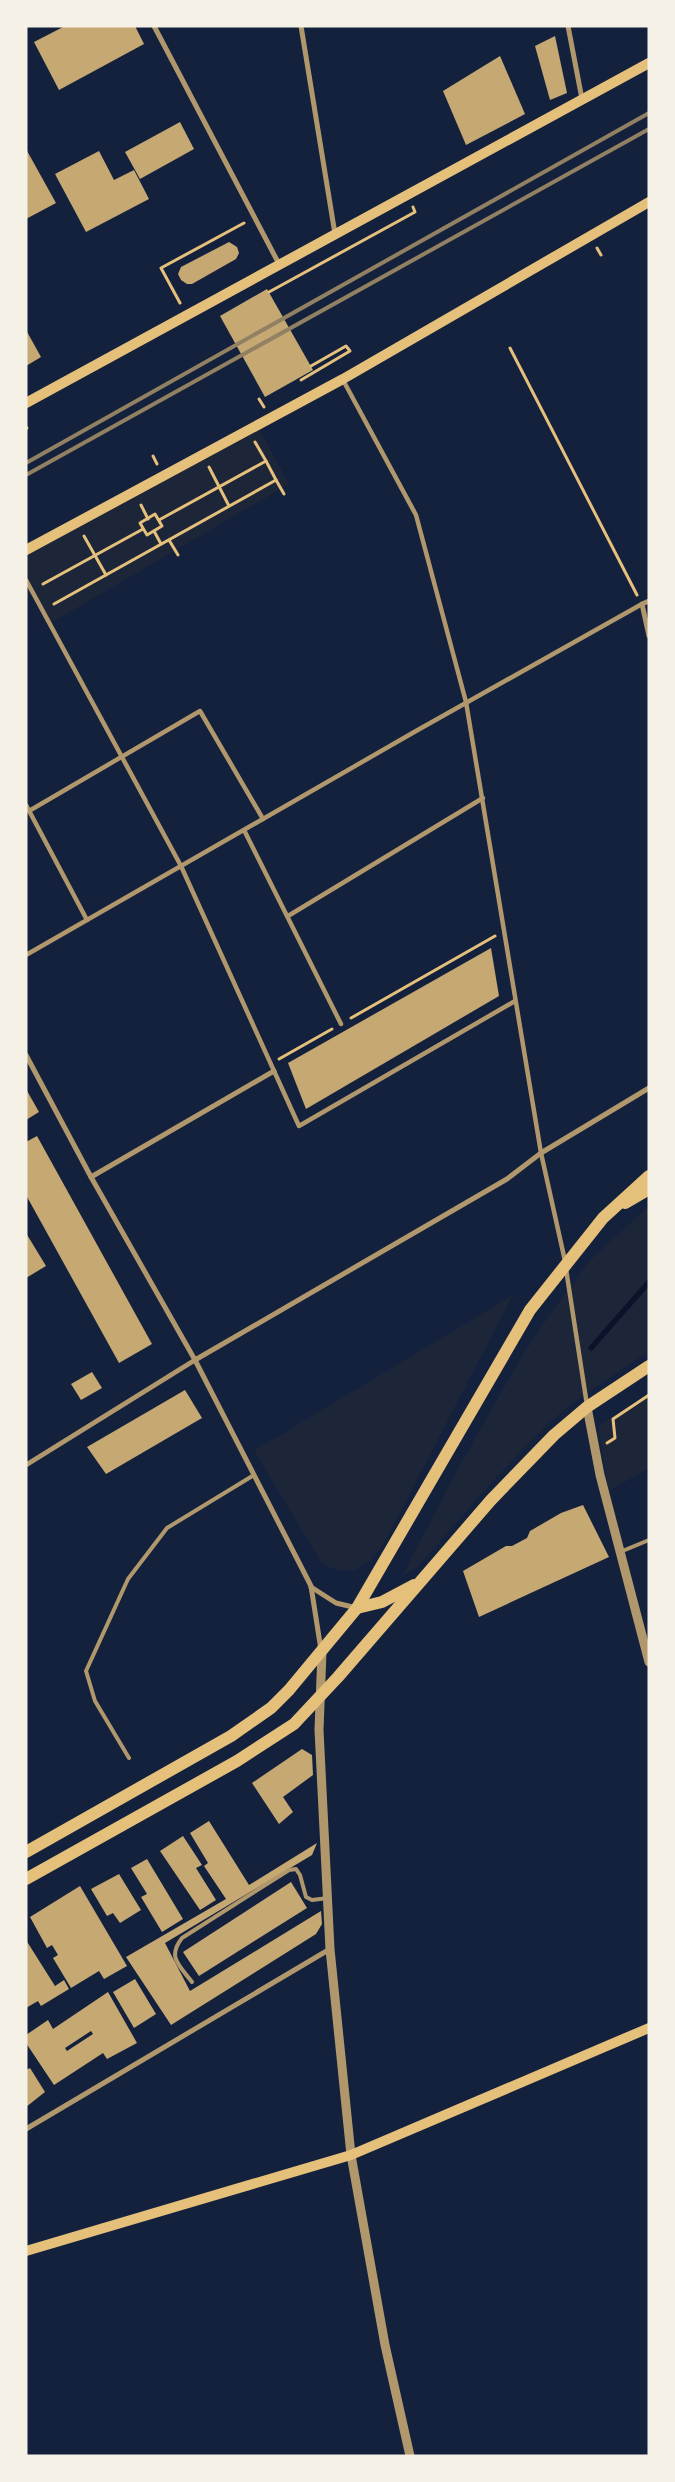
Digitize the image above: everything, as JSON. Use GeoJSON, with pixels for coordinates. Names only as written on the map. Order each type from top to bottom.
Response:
{"type":"FeatureCollection","features":[{"type":"Feature","properties":{"kind":"main road"},"geometry":{"type":"LineString","coordinates":[[26,403],[649,63]]}},
{"type":"Feature","properties":{"kind":"main road"},"geometry":{"type":"LineString","coordinates":[[26,550],[342,379],[649,202]]}},
{"type":"Feature","properties":{"kind":"main road"},"geometry":{"type":"LineString","coordinates":[[26,1852],[137,1791],[252,1723],[277,1702],[322,1652],[357,1608],[530,1310],[603,1218],[649,1176]]}},
{"type":"Feature","properties":{"kind":"main road"},"geometry":{"type":"LineString","coordinates":[[603,1218],[649,1189]]}},
{"type":"Feature","properties":{"kind":"main road"},"geometry":{"type":"LineString","coordinates":[[26,1881],[267,1743],[294,1724],[427,1576],[491,1500],[554,1435],[587,1407],[649,1366]]}},
{"type":"Feature","properties":{"kind":"main road"},"geometry":{"type":"LineString","coordinates":[[357,1608],[371,1607],[394,1597],[427,1576]]}},
{"type":"Feature","properties":{"kind":"main road"},"geometry":{"type":"LineString","coordinates":[[26,2251],[351,2155],[649,2028]]}},
{"type":"Feature","properties":{"kind":"street"},"geometry":{"type":"LineString","coordinates":[[154,26],[253,218],[279,264]]}},
{"type":"Feature","properties":{"kind":"street"},"geometry":{"type":"LineString","coordinates":[[301,26],[335,234]]}},
{"type":"Feature","properties":{"kind":"street"},"geometry":{"type":"LineString","coordinates":[[568,26],[582,100]]}},
{"type":"Feature","properties":{"kind":"street"},"geometry":{"type":"LineString","coordinates":[[342,379],[416,515],[466,702],[541,1152],[566,1264],[587,1407],[600,1475],[649,1662]]}},
{"type":"Feature","properties":{"kind":"street"},"geometry":{"type":"LineString","coordinates":[[26,580],[181,866],[299,1126],[515,1001]]}},
{"type":"Feature","properties":{"kind":"street"},"geometry":{"type":"LineString","coordinates":[[26,955],[466,702],[649,601]]}},
{"type":"Feature","properties":{"kind":"street"},"geometry":{"type":"LineString","coordinates":[[642,604],[649,636]]}},
{"type":"Feature","properties":{"kind":"street"},"geometry":{"type":"LineString","coordinates":[[29,811],[200,712],[263,819]]}},
{"type":"Feature","properties":{"kind":"street"},"geometry":{"type":"LineString","coordinates":[[288,916],[482,798]]}},
{"type":"Feature","properties":{"kind":"street"},"geometry":{"type":"LineString","coordinates":[[26,805],[87,920]]}},
{"type":"Feature","properties":{"kind":"street"},"geometry":{"type":"LineString","coordinates":[[244,830],[341,1024]]}},
{"type":"Feature","properties":{"kind":"street"},"geometry":{"type":"LineString","coordinates":[[26,1055],[91,1177],[195,1360],[310,1586],[322,1652],[318,1699],[330,1949],[351,2155],[385,2345],[410,2456]]}},
{"type":"Feature","properties":{"kind":"street"},"geometry":{"type":"LineString","coordinates":[[91,1177],[274,1071]]}},
{"type":"Feature","properties":{"kind":"street"},"geometry":{"type":"LineString","coordinates":[[26,1465],[195,1360],[507,1179],[541,1152],[649,1088]]}},
{"type":"Feature","properties":{"kind":"street"},"geometry":{"type":"LineString","coordinates":[[310,1586],[329,1600],[357,1608]]}},
{"type":"Feature","properties":{"kind":"street"},"geometry":{"type":"LineString","coordinates":[[26,2129],[330,1949]]}},
{"type":"Feature","properties":{"kind":"lane"},"geometry":{"type":"LineString","coordinates":[[129,1758],[95,1701],[86,1671],[128,1579],[167,1528],[254,1475]]}},
{"type":"Feature","properties":{"kind":"lane"},"geometry":{"type":"LineString","coordinates":[[620,1552],[649,1540]]}},
{"type":"Feature","properties":{"kind":"lane"},"geometry":{"type":"LineString","coordinates":[[192,1982],[174,1956],[174,1948],[182,1938],[290,1870],[296,1869],[300,1875],[306,1897],[312,1900],[328,1898]]}},
{"type":"Feature","properties":{"kind":"path"},"geometry":{"type":"LineString","coordinates":[[269,292],[415,212]]}},
{"type":"Feature","properties":{"kind":"path"},"geometry":{"type":"LineString","coordinates":[[187,315],[161,268],[253,218]]}},
{"type":"Feature","properties":{"kind":"path"},"geometry":{"type":"LineString","coordinates":[[301,380],[350,351],[346,346],[311,366]]}},
{"type":"Feature","properties":{"kind":"path"},"geometry":{"type":"LineString","coordinates":[[510,348],[642,604]]}},
{"type":"Feature","properties":{"kind":"path"},"geometry":{"type":"LineString","coordinates":[[259,399],[264,408]]}},
{"type":"Feature","properties":{"kind":"path"},"geometry":{"type":"LineString","coordinates":[[256,442],[284,494]]}},
{"type":"Feature","properties":{"kind":"path"},"geometry":{"type":"LineString","coordinates":[[159,520],[266,461]]}},
{"type":"Feature","properties":{"kind":"path"},"geometry":{"type":"LineString","coordinates":[[209,467],[229,506]]}},
{"type":"Feature","properties":{"kind":"path"},"geometry":{"type":"LineString","coordinates":[[54,604],[276,480]]}},
{"type":"Feature","properties":{"kind":"path"},"geometry":{"type":"LineString","coordinates":[[141,505],[148,518]]}},
{"type":"Feature","properties":{"kind":"path"},"geometry":{"type":"LineString","coordinates":[[155,514],[162,526],[147,535],[140,523],[148,518],[155,514]]}},
{"type":"Feature","properties":{"kind":"path"},"geometry":{"type":"LineString","coordinates":[[43,584],[143,529]]}},
{"type":"Feature","properties":{"kind":"path"},"geometry":{"type":"LineString","coordinates":[[154,531],[161,544]]}},
{"type":"Feature","properties":{"kind":"path"},"geometry":{"type":"LineString","coordinates":[[84,536],[106,575]]}},
{"type":"Feature","properties":{"kind":"path"},"geometry":{"type":"LineString","coordinates":[[169,540],[178,555]]}},
{"type":"Feature","properties":{"kind":"path"},"geometry":{"type":"LineString","coordinates":[[270,1064],[504,930]]}},
{"type":"Feature","properties":{"kind":"path"},"geometry":{"type":"LineString","coordinates":[[595,1448],[616,1438],[614,1419],[649,1395]]}},
{"type":"Feature","properties":{"kind":"shaded area"},"geometry":{"type":"Polygon","coordinates":[[[258,427],[289,484],[51,623],[26,577],[26,553],[258,427]]]}},
{"type":"Feature","properties":{"kind":"shaded area"},"geometry":{"type":"Polygon","coordinates":[[[649,1206],[649,1351],[575,1401],[548,1424],[489,1485],[418,1567],[402,1576],[460,1465],[519,1361],[543,1324],[590,1260],[649,1206]]]}},
{"type":"Feature","properties":{"kind":"shaded area"},"geometry":{"type":"Polygon","coordinates":[[[513,1295],[382,1547],[368,1562],[348,1571],[322,1564],[254,1451],[513,1295]]]}},
{"type":"Feature","properties":{"kind":"shaded area"},"geometry":{"type":"Polygon","coordinates":[[[649,1393],[649,1468],[609,1491],[598,1426],[649,1393]]]}},
{"type":"Feature","properties":{"kind":"building"},"geometry":{"type":"Polygon","coordinates":[[[65,26],[135,26],[144,44],[59,90],[34,42],[65,26]]]}},
{"type":"Feature","properties":{"kind":"building"},"geometry":{"type":"Polygon","coordinates":[[[555,36],[567,93],[550,100],[535,46],[555,36]]]}},
{"type":"Feature","properties":{"kind":"building"},"geometry":{"type":"Polygon","coordinates":[[[500,56],[525,114],[466,145],[443,91],[500,56]]]}},
{"type":"Feature","properties":{"kind":"building"},"geometry":{"type":"Polygon","coordinates":[[[180,122],[194,149],[140,179],[125,152],[180,122]]]}},
{"type":"Feature","properties":{"kind":"building"},"geometry":{"type":"Polygon","coordinates":[[[26,149],[56,203],[26,219],[26,149]]]}},
{"type":"Feature","properties":{"kind":"building"},"geometry":{"type":"Polygon","coordinates":[[[99,151],[114,180],[134,170],[149,199],[86,232],[55,174],[99,151]]]}},
{"type":"Feature","properties":{"kind":"building"},"geometry":{"type":"Polygon","coordinates":[[[229,242],[237,247],[239,253],[236,259],[192,284],[187,284],[181,280],[178,274],[181,267],[229,242]]]}},
{"type":"Feature","properties":{"kind":"building"},"geometry":{"type":"Polygon","coordinates":[[[267,289],[313,370],[265,397],[220,316],[267,289]]]}},
{"type":"Feature","properties":{"kind":"building"},"geometry":{"type":"Polygon","coordinates":[[[26,330],[41,357],[26,366],[26,330]]]}},
{"type":"Feature","properties":{"kind":"building"},"geometry":{"type":"Polygon","coordinates":[[[491,948],[499,996],[306,1109],[288,1063],[491,948]]]}},
{"type":"Feature","properties":{"kind":"building"},"geometry":{"type":"Polygon","coordinates":[[[26,1089],[39,1112],[26,1120],[26,1089]]]}},
{"type":"Feature","properties":{"kind":"building"},"geometry":{"type":"Polygon","coordinates":[[[37,1136],[152,1344],[119,1363],[26,1195],[26,1142],[37,1136]]]}},
{"type":"Feature","properties":{"kind":"building"},"geometry":{"type":"Polygon","coordinates":[[[26,1233],[46,1266],[26,1278],[26,1233]]]}},
{"type":"Feature","properties":{"kind":"building"},"geometry":{"type":"Polygon","coordinates":[[[92,1372],[102,1388],[81,1400],[71,1384],[92,1372]]]}},
{"type":"Feature","properties":{"kind":"building"},"geometry":{"type":"Polygon","coordinates":[[[185,1390],[202,1418],[106,1474],[87,1447],[185,1390]]]}},
{"type":"Feature","properties":{"kind":"building"},"geometry":{"type":"Polygon","coordinates":[[[583,1505],[609,1557],[479,1617],[463,1571],[506,1546],[512,1546],[527,1538],[530,1531],[561,1513],[583,1505]]]}},
{"type":"Feature","properties":{"kind":"building"},"geometry":{"type":"Polygon","coordinates":[[[302,1749],[312,1755],[313,1775],[283,1797],[293,1812],[279,1824],[252,1783],[302,1749]]]}},
{"type":"Feature","properties":{"kind":"building"},"geometry":{"type":"Polygon","coordinates":[[[209,1821],[249,1885],[317,1843],[312,1855],[165,1943],[190,1991],[321,1911],[322,1924],[316,1934],[171,2025],[126,1957],[226,1899],[204,1866],[208,1863],[190,1833],[209,1821]]]}},
{"type":"Feature","properties":{"kind":"building"},"geometry":{"type":"Polygon","coordinates":[[[183,1836],[202,1865],[196,1868],[216,1900],[200,1910],[160,1851],[183,1836]]]}},
{"type":"Feature","properties":{"kind":"building"},"geometry":{"type":"Polygon","coordinates":[[[147,1859],[183,1919],[162,1932],[141,1897],[147,1894],[131,1868],[147,1859]]]}},
{"type":"Feature","properties":{"kind":"building"},"geometry":{"type":"Polygon","coordinates":[[[119,1874],[141,1910],[120,1923],[113,1913],[107,1916],[91,1889],[119,1874]]]}},
{"type":"Feature","properties":{"kind":"building"},"geometry":{"type":"Polygon","coordinates":[[[291,1882],[307,1908],[199,1976],[183,1952],[291,1882]]]}},
{"type":"Feature","properties":{"kind":"building"},"geometry":{"type":"Polygon","coordinates":[[[80,1886],[127,1966],[104,1979],[99,1971],[71,1988],[53,1958],[58,1955],[52,1945],[47,1948],[30,1917],[80,1886]]]}},
{"type":"Feature","properties":{"kind":"building"},"geometry":{"type":"Polygon","coordinates":[[[26,1940],[55,1986],[64,1980],[69,1989],[41,2006],[38,2001],[26,2008],[26,1940]]]}},
{"type":"Feature","properties":{"kind":"building"},"geometry":{"type":"Polygon","coordinates":[[[135,1979],[156,2014],[134,2028],[113,1992],[135,1979]]]}},
{"type":"Feature","properties":{"kind":"building"},"geometry":{"type":"Polygon","coordinates":[[[108,1992],[137,2043],[107,2059],[103,2053],[54,2085],[26,2043],[26,2035],[48,2020],[53,2029],[108,1992]],[[91,2031],[65,2048],[67,2051],[93,2034],[91,2031]]]}},
{"type":"Feature","properties":{"kind":"building"},"geometry":{"type":"Polygon","coordinates":[[[30,2068],[45,2092],[26,2107],[26,2070],[30,2068]]]}},
{"type":"Feature","properties":{"kind":"waterway"},"geometry":{"type":"LineString","coordinates":[[591,1348],[649,1282]]}},
{"type":"Feature","properties":{"kind":"railway"},"geometry":{"type":"LineString","coordinates":[[26,463],[649,113]]}},
{"type":"Feature","properties":{"kind":"railway"},"geometry":{"type":"LineString","coordinates":[[26,475],[649,129]]}}]}
